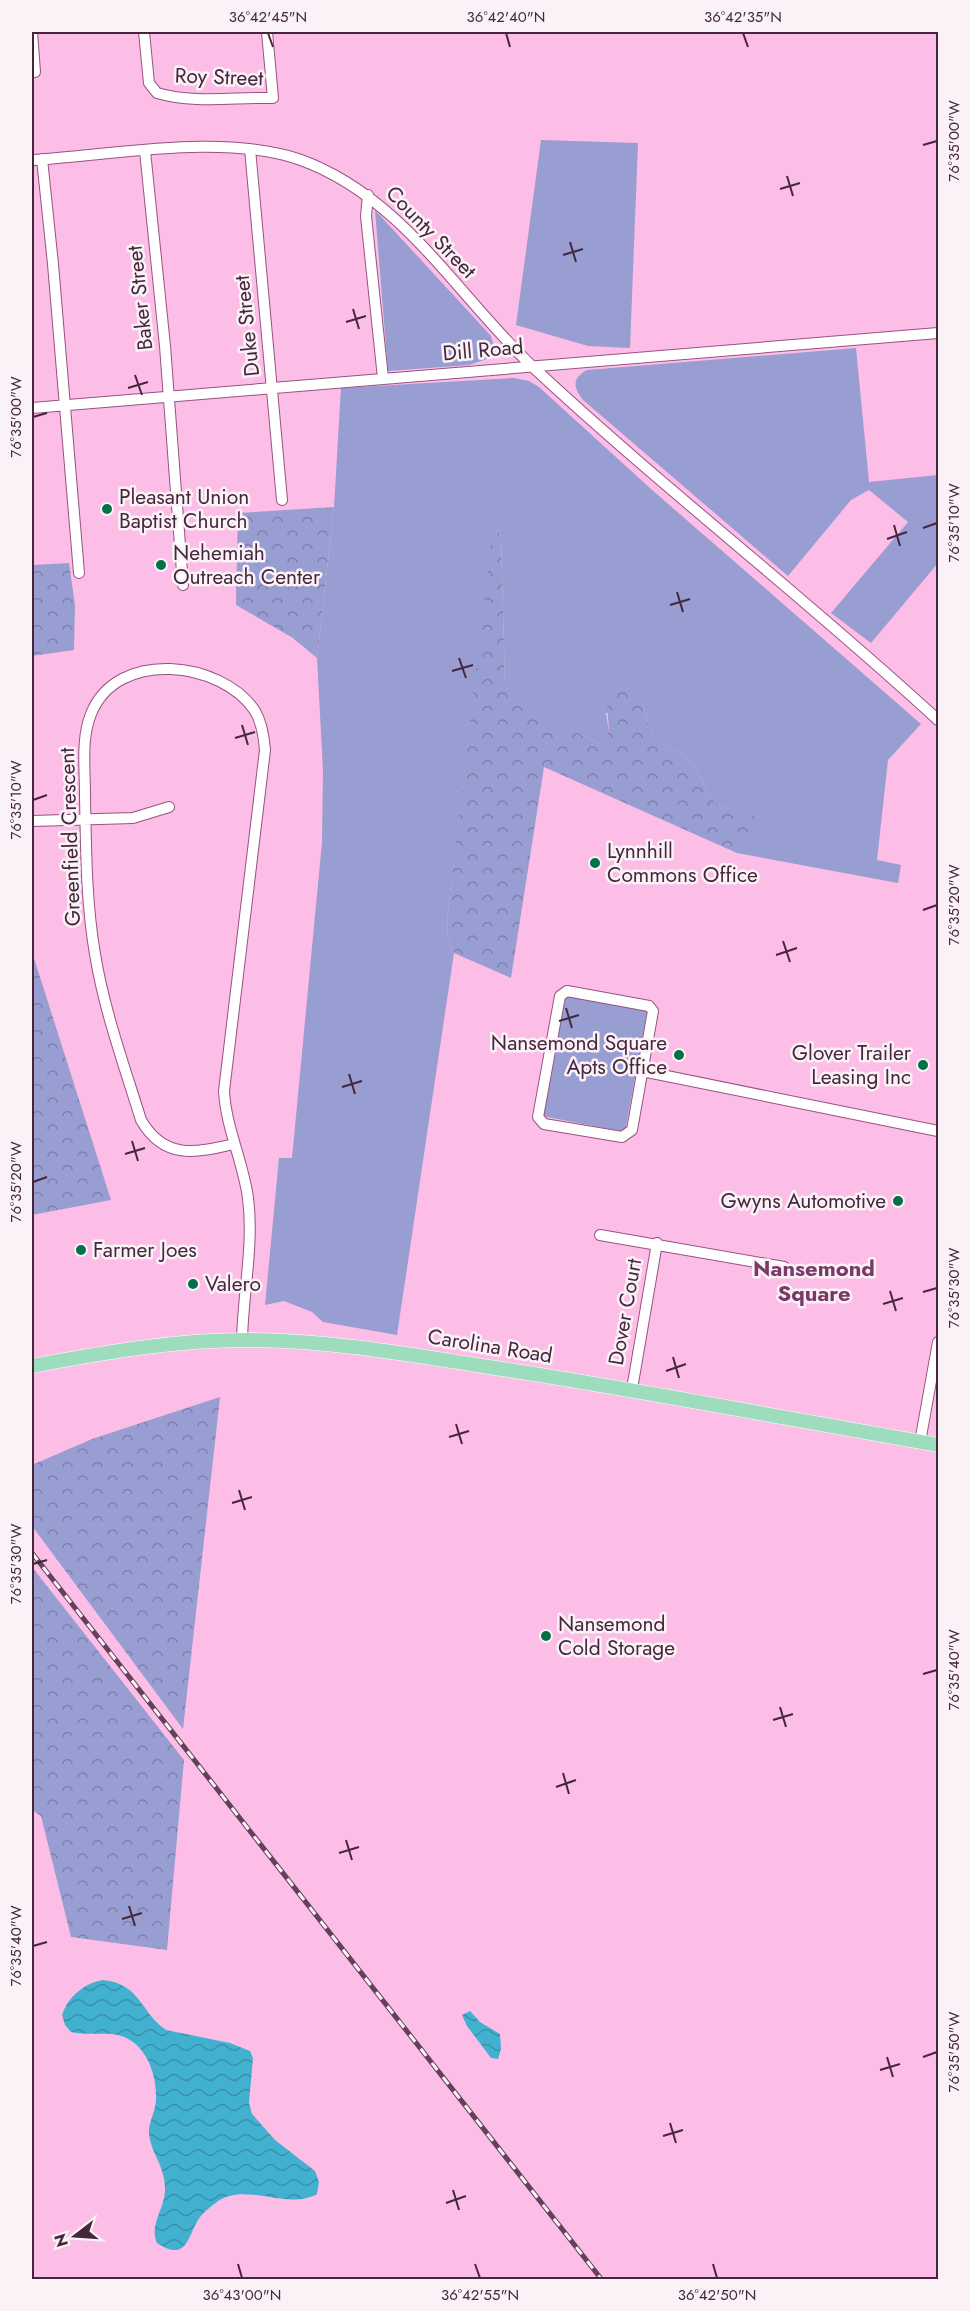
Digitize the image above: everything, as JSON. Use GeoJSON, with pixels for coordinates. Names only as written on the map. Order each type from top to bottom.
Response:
{"type":"FeatureCollection","features":[{"type":"Feature","properties":{"kind":"main road","name":"Carolina Road"},"geometry":{"type":"LineString","coordinates":[[32,1366],[154,1345],[242,1340],[348,1345],[632,1389],[939,1445]]}},
{"type":"Feature","properties":{"kind":"street"},"geometry":{"type":"LineString","coordinates":[[32,32],[35,72]]}},
{"type":"Feature","properties":{"kind":"street","name":"Roy Street"},"geometry":{"type":"LineString","coordinates":[[144,32],[150,86],[158,93],[195,100],[273,98],[267,32]]}},
{"type":"Feature","properties":{"kind":"street","name":"County Street"},"geometry":{"type":"LineString","coordinates":[[37,159],[218,147],[250,149],[284,155],[323,169],[368,195],[395,218],[532,366],[939,720]]}},
{"type":"Feature","properties":{"kind":"street","name":"Duke Street"},"geometry":{"type":"LineString","coordinates":[[250,149],[282,500]]}},
{"type":"Feature","properties":{"kind":"street","name":"Baker Street"},"geometry":{"type":"LineString","coordinates":[[145,151],[169,396],[183,585]]}},
{"type":"Feature","properties":{"kind":"street"},"geometry":{"type":"LineString","coordinates":[[37,159],[66,404],[78,573]]}},
{"type":"Feature","properties":{"kind":"street"},"geometry":{"type":"LineString","coordinates":[[368,195],[366,216],[383,378]]}},
{"type":"Feature","properties":{"kind":"street","name":"Dill Road"},"geometry":{"type":"LineString","coordinates":[[32,408],[939,333]]}},
{"type":"Feature","properties":{"kind":"street","name":"Greenfield Crescent"},"geometry":{"type":"LineString","coordinates":[[234,1144],[192,1152],[171,1148],[152,1136],[141,1120],[114,1033],[95,954],[86,819],[85,748],[91,714],[104,694],[127,676],[152,668],[175,669],[226,685],[246,700],[255,711],[264,737],[265,750],[224,1071],[225,1110],[244,1176],[249,1221],[242,1340]]}},
{"type":"Feature","properties":{"kind":"street"},"geometry":{"type":"LineString","coordinates":[[32,821],[139,817],[169,807]]}},
{"type":"Feature","properties":{"kind":"street"},"geometry":{"type":"LineString","coordinates":[[563,993],[577,993],[651,1007],[653,1011],[642,1071],[632,1130],[628,1135],[622,1137],[544,1124],[538,1117],[560,996],[563,993]]}},
{"type":"Feature","properties":{"kind":"street"},"geometry":{"type":"LineString","coordinates":[[642,1071],[939,1131]]}},
{"type":"Feature","properties":{"kind":"street"},"geometry":{"type":"LineString","coordinates":[[600,1234],[784,1267]]}},
{"type":"Feature","properties":{"kind":"street","name":"Dover Court"},"geometry":{"type":"LineString","coordinates":[[632,1389],[657,1243]]}},
{"type":"Feature","properties":{"kind":"street"},"geometry":{"type":"LineString","coordinates":[[920,1442],[939,1342]]}},
{"type":"Feature","properties":{"kind":"green space"},"geometry":{"type":"Polygon","coordinates":[[[541,140],[638,143],[630,348],[588,346],[516,325],[541,140]]]}},
{"type":"Feature","properties":{"kind":"green space"},"geometry":{"type":"Polygon","coordinates":[[[375,210],[491,336],[494,347],[487,359],[469,365],[388,371],[375,210]]]}},
{"type":"Feature","properties":{"kind":"green space"},"geometry":{"type":"Polygon","coordinates":[[[856,348],[869,482],[938,475],[938,563],[871,643],[831,613],[908,522],[869,490],[851,500],[788,576],[583,400],[576,387],[579,376],[587,370],[856,348]]]}},
{"type":"Feature","properties":{"kind":"green space"},"geometry":{"type":"Polygon","coordinates":[[[514,378],[529,381],[539,387],[651,489],[921,724],[888,760],[877,860],[901,865],[898,883],[737,853],[762,818],[719,806],[709,797],[698,771],[686,757],[652,736],[644,708],[606,713],[609,731],[603,745],[516,704],[505,684],[501,536],[494,527],[447,919],[448,940],[454,953],[397,1335],[323,1322],[312,1312],[284,1301],[265,1305],[279,1158],[292,1158],[322,842],[323,771],[317,658],[334,507],[341,388],[514,378]]]}},
{"type":"Feature","properties":{"kind":"green space"},"geometry":{"type":"Polygon","coordinates":[[[334,507],[317,658],[293,638],[236,605],[238,513],[334,507]]]}},
{"type":"Feature","properties":{"kind":"green space"},"geometry":{"type":"Polygon","coordinates":[[[493,526],[501,536],[505,684],[517,704],[603,745],[609,730],[606,694],[616,689],[629,690],[644,708],[652,736],[686,757],[698,771],[709,797],[719,806],[763,818],[737,853],[544,767],[511,978],[454,953],[448,940],[447,919],[493,526]]]}},
{"type":"Feature","properties":{"kind":"green space"},"geometry":{"type":"Polygon","coordinates":[[[69,563],[75,605],[74,650],[32,656],[32,565],[69,563]]]}},
{"type":"Feature","properties":{"kind":"green space"},"geometry":{"type":"Polygon","coordinates":[[[32,952],[111,1200],[32,1215],[32,952]]]}},
{"type":"Feature","properties":{"kind":"green space"},"geometry":{"type":"Polygon","coordinates":[[[565,996],[647,1011],[625,1132],[542,1116],[565,996]]]}},
{"type":"Feature","properties":{"kind":"green space"},"geometry":{"type":"Polygon","coordinates":[[[220,1397],[183,1729],[32,1526],[32,1465],[92,1439],[220,1397]]]}},
{"type":"Feature","properties":{"kind":"green space"},"geometry":{"type":"Polygon","coordinates":[[[32,1567],[184,1760],[167,1950],[71,1937],[41,1816],[32,1810],[32,1567]]]}},
{"type":"Feature","properties":{"kind":"water"},"geometry":{"type":"Polygon","coordinates":[[[103,1980],[116,1983],[133,1993],[157,2023],[166,2030],[230,2043],[250,2051],[253,2058],[249,2103],[252,2114],[275,2140],[315,2171],[319,2182],[317,2194],[293,2200],[242,2194],[230,2196],[218,2201],[202,2215],[188,2241],[180,2249],[174,2250],[157,2243],[155,2230],[164,2198],[165,2182],[149,2134],[156,2099],[151,2067],[133,2042],[112,2034],[71,2032],[65,2025],[62,2015],[68,2002],[78,1992],[89,1984],[103,1980]]]}},
{"type":"Feature","properties":{"kind":"water"},"geometry":{"type":"Polygon","coordinates":[[[470,2011],[480,2022],[500,2034],[501,2049],[498,2059],[491,2058],[467,2026],[462,2015],[470,2011]]]}},
{"type":"Feature","properties":{"kind":"railway"},"geometry":{"type":"LineString","coordinates":[[32,1553],[602,2280]]}},
{"type":"Feature","properties":{"kind":"place","name":"Pleasant Union Baptist Church"},"geometry":{"type":"Point","coordinates":[107,509]}},
{"type":"Feature","properties":{"kind":"place","name":"Nehemiah Outreach Center"},"geometry":{"type":"Point","coordinates":[161,565]}},
{"type":"Feature","properties":{"kind":"place","name":"Lynnhill Commons Office"},"geometry":{"type":"Point","coordinates":[595,863]}},
{"type":"Feature","properties":{"kind":"place","name":"Nansemond Square Apts Office"},"geometry":{"type":"Point","coordinates":[679,1055]}},
{"type":"Feature","properties":{"kind":"place","name":"Glover Trailer Leasing Inc"},"geometry":{"type":"Point","coordinates":[923,1065]}},
{"type":"Feature","properties":{"kind":"place","name":"Gwyns Automotive"},"geometry":{"type":"Point","coordinates":[898,1201]}},
{"type":"Feature","properties":{"kind":"place","name":"Farmer Joes"},"geometry":{"type":"Point","coordinates":[81,1250]}},
{"type":"Feature","properties":{"kind":"place","name":"Valero"},"geometry":{"type":"Point","coordinates":[193,1284]}},
{"type":"Feature","properties":{"kind":"place","name":"Nansemond Cold Storage"},"geometry":{"type":"Point","coordinates":[546,1636]}},
{"type":"Feature","properties":{"kind":"district","name":"Nansemond Square"},"geometry":{"type":"Point","coordinates":[814,1280]}}]}
